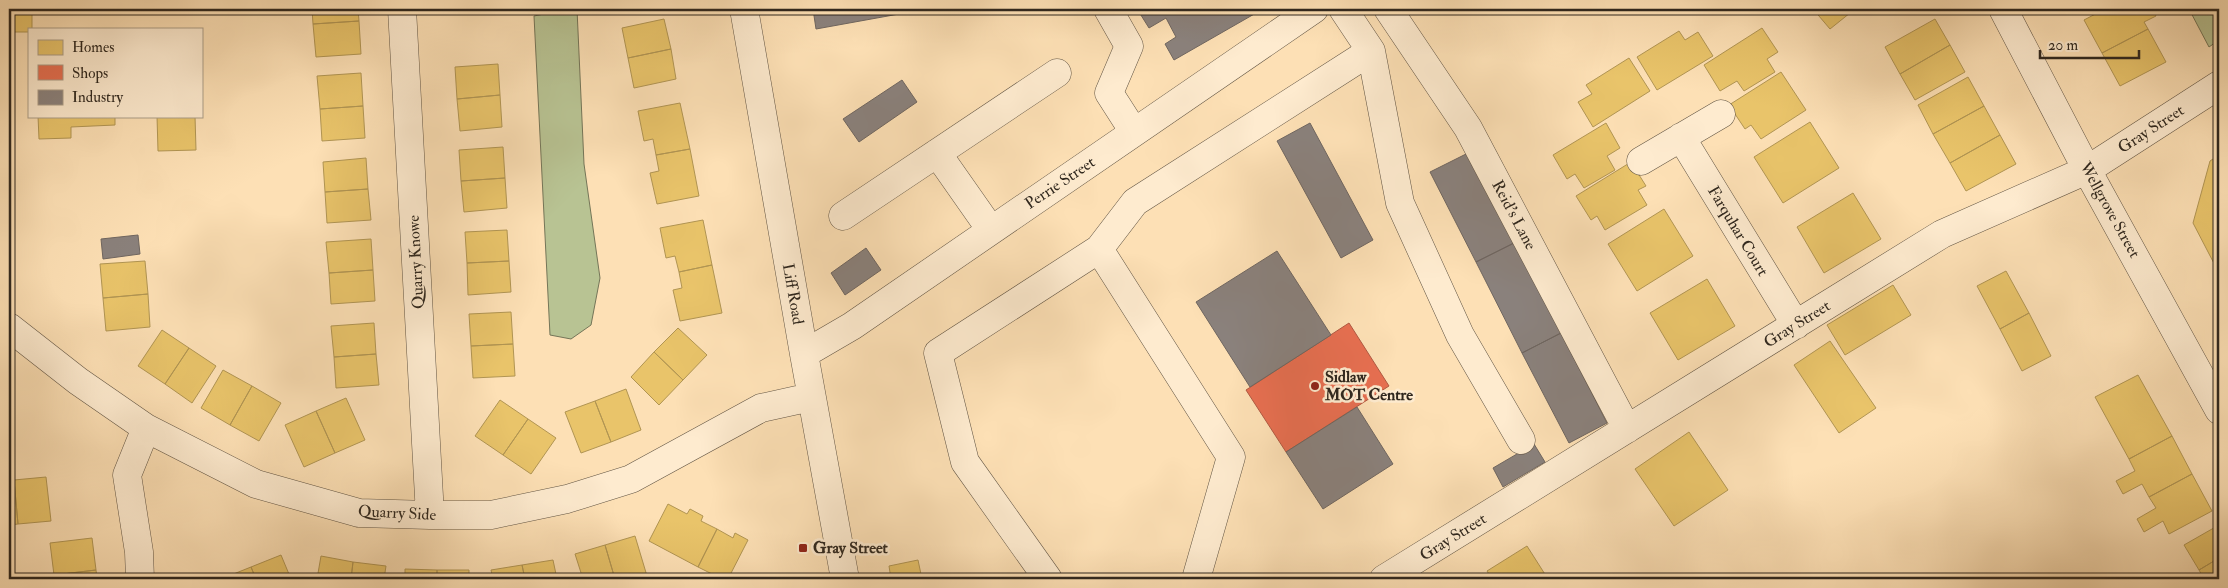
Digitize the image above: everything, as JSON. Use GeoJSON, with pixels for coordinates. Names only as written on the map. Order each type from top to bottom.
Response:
{"type":"FeatureCollection","features":[{"type":"Feature","properties":{"kind":"street","name":"Liff Road"},"geometry":{"type":"LineString","coordinates":[[744,9],[811,397],[845,579]]}},
{"type":"Feature","properties":{"kind":"street"},"geometry":{"type":"LineString","coordinates":[[1108,9],[1129,46],[1108,93],[1134,132]]}},
{"type":"Feature","properties":{"kind":"street","name":"Perrie Street"},"geometry":{"type":"LineString","coordinates":[[804,354],[852,326],[1314,9]]}},
{"type":"Feature","properties":{"kind":"street"},"geometry":{"type":"LineString","coordinates":[[1343,9],[1371,51],[1400,203],[1460,335],[1521,440]]}},
{"type":"Feature","properties":{"kind":"street","name":"Reid's Lane"},"geometry":{"type":"LineString","coordinates":[[1388,9],[1468,128],[1627,429]]}},
{"type":"Feature","properties":{"kind":"street","name":"Wellgrove Street"},"geometry":{"type":"LineString","coordinates":[[2003,9],[2087,170],[2219,410]]}},
{"type":"Feature","properties":{"kind":"street","name":"Quarry Knowe"},"geometry":{"type":"LineString","coordinates":[[407,10],[430,516]]}},
{"type":"Feature","properties":{"kind":"street"},"geometry":{"type":"LineString","coordinates":[[1048,579],[966,462],[938,353],[1099,249],[1135,202],[1371,51]]}},
{"type":"Feature","properties":{"kind":"street"},"geometry":{"type":"LineString","coordinates":[[843,216],[1057,74]]}},
{"type":"Feature","properties":{"kind":"street","name":"Gray Street"},"geometry":{"type":"LineString","coordinates":[[1384,579],[1942,234],[2087,170],[2219,85]]}},
{"type":"Feature","properties":{"kind":"street"},"geometry":{"type":"LineString","coordinates":[[1641,161],[1721,114]]}},
{"type":"Feature","properties":{"kind":"street","name":"Farquhar Court"},"geometry":{"type":"LineString","coordinates":[[1681,137],[1796,325]]}},
{"type":"Feature","properties":{"kind":"street"},"geometry":{"type":"LineString","coordinates":[[938,153],[991,230]]}},
{"type":"Feature","properties":{"kind":"street"},"geometry":{"type":"LineString","coordinates":[[1099,249],[1231,457],[1196,579]]}},
{"type":"Feature","properties":{"kind":"street","name":"Quarry Side"},"geometry":{"type":"LineString","coordinates":[[9,327],[78,381],[146,428],[256,484],[359,513],[430,516],[491,515],[567,499],[630,479],[761,408],[811,397]]}},
{"type":"Feature","properties":{"kind":"street"},"geometry":{"type":"LineString","coordinates":[[140,579],[139,552],[127,475],[146,428]]}},
{"type":"Feature","properties":{"kind":"green space"},"geometry":{"type":"Polygon","coordinates":[[[577,9],[584,164],[600,278],[591,325],[571,339],[550,335],[534,16],[577,9]]]}},
{"type":"Feature","properties":{"kind":"green space"},"geometry":{"type":"Polygon","coordinates":[[[2189,9],[2219,9],[2219,40],[2209,47],[2189,9]]]}},
{"type":"Feature","properties":{"kind":"building: Homes"},"geometry":{"type":"Polygon","coordinates":[[[312,9],[358,9],[359,21],[313,24],[312,9]]]}},
{"type":"Feature","properties":{"kind":"building: Homes"},"geometry":{"type":"Polygon","coordinates":[[[1813,9],[1855,9],[1830,29],[1813,9]]]}},
{"type":"Feature","properties":{"kind":"building: Homes"},"geometry":{"type":"Polygon","coordinates":[[[2105,9],[2153,9],[2156,16],[2144,22],[2148,29],[2102,53],[2084,20],[2105,9]]]}},
{"type":"Feature","properties":{"kind":"building: Homes"},"geometry":{"type":"Polygon","coordinates":[[[32,11],[32,28],[28,28],[28,32],[9,32],[9,12],[32,11]]]}},
{"type":"Feature","properties":{"kind":"building: Homes"},"geometry":{"type":"Polygon","coordinates":[[[664,19],[671,49],[628,58],[622,28],[664,19]]]}},
{"type":"Feature","properties":{"kind":"building: Homes"},"geometry":{"type":"Polygon","coordinates":[[[1935,19],[1950,45],[1900,74],[1885,47],[1935,19]]]}},
{"type":"Feature","properties":{"kind":"building: Homes"},"geometry":{"type":"Polygon","coordinates":[[[359,21],[361,54],[316,57],[313,24],[359,21]]]}},
{"type":"Feature","properties":{"kind":"building: Homes"},"geometry":{"type":"Polygon","coordinates":[[[1762,28],[1778,52],[1767,59],[1775,72],[1744,91],[1737,81],[1720,91],[1704,65],[1762,28]]]}},
{"type":"Feature","properties":{"kind":"building: Homes"},"geometry":{"type":"Polygon","coordinates":[[[2148,29],[2166,62],[2120,86],[2102,53],[2148,29]]]}},
{"type":"Feature","properties":{"kind":"building: Homes"},"geometry":{"type":"Polygon","coordinates":[[[1679,31],[1685,40],[1698,32],[1713,56],[1657,90],[1637,57],[1679,31]]]}},
{"type":"Feature","properties":{"kind":"building: Homes"},"geometry":{"type":"Polygon","coordinates":[[[1950,45],[1965,72],[1915,100],[1900,74],[1950,45]]]}},
{"type":"Feature","properties":{"kind":"building: Homes"},"geometry":{"type":"Polygon","coordinates":[[[671,49],[676,79],[634,88],[628,58],[671,49]]]}},
{"type":"Feature","properties":{"kind":"building: Homes"},"geometry":{"type":"Polygon","coordinates":[[[1629,58],[1650,91],[1593,127],[1578,102],[1592,94],[1586,85],[1629,58]]]}},
{"type":"Feature","properties":{"kind":"building: Homes"},"geometry":{"type":"Polygon","coordinates":[[[498,64],[500,95],[457,99],[455,67],[498,64]]]}},
{"type":"Feature","properties":{"kind":"building: Homes"},"geometry":{"type":"Polygon","coordinates":[[[1781,72],[1806,110],[1761,139],[1751,125],[1745,129],[1729,105],[1781,72]]]}},
{"type":"Feature","properties":{"kind":"building: Homes"},"geometry":{"type":"Polygon","coordinates":[[[361,73],[363,106],[320,109],[317,76],[361,73]]]}},
{"type":"Feature","properties":{"kind":"building: Homes"},"geometry":{"type":"Polygon","coordinates":[[[1968,77],[1984,106],[1933,134],[1918,105],[1968,77]]]}},
{"type":"Feature","properties":{"kind":"building: Homes"},"geometry":{"type":"Polygon","coordinates":[[[500,95],[502,127],[460,131],[457,99],[500,95]]]}},
{"type":"Feature","properties":{"kind":"building: Homes"},"geometry":{"type":"Polygon","coordinates":[[[680,103],[690,149],[656,155],[653,139],[644,141],[638,111],[680,103]]]}},
{"type":"Feature","properties":{"kind":"building: Homes"},"geometry":{"type":"Polygon","coordinates":[[[363,106],[365,138],[322,141],[320,109],[363,106]]]}},
{"type":"Feature","properties":{"kind":"building: Homes"},"geometry":{"type":"Polygon","coordinates":[[[1984,106],[2000,135],[1950,163],[1933,134],[1984,106]]]}},
{"type":"Feature","properties":{"kind":"building: Homes"},"geometry":{"type":"Polygon","coordinates":[[[38,118],[115,118],[115,125],[71,127],[71,138],[39,139],[38,118]]]}},
{"type":"Feature","properties":{"kind":"building: Homes"},"geometry":{"type":"Polygon","coordinates":[[[157,118],[195,118],[196,150],[158,151],[157,118]]]}},
{"type":"Feature","properties":{"kind":"building: Homes"},"geometry":{"type":"Polygon","coordinates":[[[1810,122],[1839,168],[1783,203],[1754,157],[1810,122]]]}},
{"type":"Feature","properties":{"kind":"building: Homes"},"geometry":{"type":"Polygon","coordinates":[[[1606,123],[1620,148],[1607,156],[1615,170],[1584,188],[1575,174],[1567,179],[1553,155],[1606,123]]]}},
{"type":"Feature","properties":{"kind":"building: Homes"},"geometry":{"type":"Polygon","coordinates":[[[2000,135],[2016,164],[1966,191],[1950,163],[2000,135]]]}},
{"type":"Feature","properties":{"kind":"building: Homes"},"geometry":{"type":"Polygon","coordinates":[[[503,147],[505,178],[461,181],[459,150],[503,147]]]}},
{"type":"Feature","properties":{"kind":"building: Homes"},"geometry":{"type":"Polygon","coordinates":[[[690,149],[699,196],[657,204],[650,173],[659,171],[656,155],[690,149]]]}},
{"type":"Feature","properties":{"kind":"building: Homes"},"geometry":{"type":"Polygon","coordinates":[[[2219,155],[2219,273],[2193,223],[2210,161],[2219,155]]]}},
{"type":"Feature","properties":{"kind":"building: Homes"},"geometry":{"type":"Polygon","coordinates":[[[366,158],[368,189],[325,192],[323,162],[366,158]]]}},
{"type":"Feature","properties":{"kind":"building: Homes"},"geometry":{"type":"Polygon","coordinates":[[[1631,162],[1646,186],[1638,190],[1647,205],[1605,230],[1597,216],[1591,220],[1576,196],[1631,162]]]}},
{"type":"Feature","properties":{"kind":"building: Homes"},"geometry":{"type":"Polygon","coordinates":[[[505,178],[507,208],[464,212],[461,181],[505,178]]]}},
{"type":"Feature","properties":{"kind":"building: Homes"},"geometry":{"type":"Polygon","coordinates":[[[368,189],[371,220],[327,223],[325,192],[368,189]]]}},
{"type":"Feature","properties":{"kind":"building: Homes"},"geometry":{"type":"Polygon","coordinates":[[[1853,193],[1881,239],[1824,273],[1797,227],[1853,193]]]}},
{"type":"Feature","properties":{"kind":"building: Homes"},"geometry":{"type":"Polygon","coordinates":[[[1664,209],[1693,256],[1637,291],[1608,244],[1664,209]]]}},
{"type":"Feature","properties":{"kind":"building: Homes"},"geometry":{"type":"Polygon","coordinates":[[[703,220],[712,265],[679,272],[675,256],[666,258],[660,228],[703,220]]]}},
{"type":"Feature","properties":{"kind":"building: Homes"},"geometry":{"type":"Polygon","coordinates":[[[507,230],[509,261],[467,263],[465,232],[507,230]]]}},
{"type":"Feature","properties":{"kind":"building: Homes"},"geometry":{"type":"Polygon","coordinates":[[[371,239],[373,270],[329,273],[326,242],[371,239]]]}},
{"type":"Feature","properties":{"kind":"building: Homes"},"geometry":{"type":"Polygon","coordinates":[[[145,261],[148,294],[103,298],[100,264],[145,261]]]}},
{"type":"Feature","properties":{"kind":"building: Homes"},"geometry":{"type":"Polygon","coordinates":[[[509,261],[511,292],[468,295],[467,263],[509,261]]]}},
{"type":"Feature","properties":{"kind":"building: Homes"},"geometry":{"type":"Polygon","coordinates":[[[712,265],[722,313],[680,321],[673,290],[682,288],[679,272],[712,265]]]}},
{"type":"Feature","properties":{"kind":"building: Homes"},"geometry":{"type":"Polygon","coordinates":[[[373,270],[375,301],[331,304],[329,273],[373,270]]]}},
{"type":"Feature","properties":{"kind":"building: Homes"},"geometry":{"type":"Polygon","coordinates":[[[2006,271],[2029,313],[2000,329],[1977,286],[2006,271]]]}},
{"type":"Feature","properties":{"kind":"building: Homes"},"geometry":{"type":"Polygon","coordinates":[[[1707,279],[1735,326],[1678,360],[1650,313],[1707,279]]]}},
{"type":"Feature","properties":{"kind":"building: Homes"},"geometry":{"type":"Polygon","coordinates":[[[1893,285],[1911,315],[1845,355],[1827,325],[1893,285]]]}},
{"type":"Feature","properties":{"kind":"building: Homes"},"geometry":{"type":"Polygon","coordinates":[[[148,294],[150,327],[106,331],[103,298],[148,294]]]}},
{"type":"Feature","properties":{"kind":"building: Homes"},"geometry":{"type":"Polygon","coordinates":[[[511,312],[513,344],[471,346],[469,314],[511,312]]]}},
{"type":"Feature","properties":{"kind":"building: Homes"},"geometry":{"type":"Polygon","coordinates":[[[2029,313],[2051,356],[2022,371],[2000,329],[2029,313]]]}},
{"type":"Feature","properties":{"kind":"building: Homes"},"geometry":{"type":"Polygon","coordinates":[[[374,323],[376,354],[334,357],[331,326],[374,323]]]}},
{"type":"Feature","properties":{"kind":"building: Homes"},"geometry":{"type":"Polygon","coordinates":[[[678,328],[707,355],[683,380],[654,352],[678,328]]]}},
{"type":"Feature","properties":{"kind":"building: Homes"},"geometry":{"type":"Polygon","coordinates":[[[162,330],[189,348],[165,384],[138,366],[162,330]]]}},
{"type":"Feature","properties":{"kind":"building: Homes"},"geometry":{"type":"Polygon","coordinates":[[[1830,341],[1876,408],[1839,433],[1794,365],[1830,341]]]}},
{"type":"Feature","properties":{"kind":"building: Homes"},"geometry":{"type":"Polygon","coordinates":[[[513,344],[515,376],[473,378],[471,346],[513,344]]]}},
{"type":"Feature","properties":{"kind":"building: Homes"},"geometry":{"type":"Polygon","coordinates":[[[189,348],[216,366],[192,403],[165,384],[189,348]]]}},
{"type":"Feature","properties":{"kind":"building: Homes"},"geometry":{"type":"Polygon","coordinates":[[[654,352],[683,380],[659,405],[631,377],[654,352]]]}},
{"type":"Feature","properties":{"kind":"building: Homes"},"geometry":{"type":"Polygon","coordinates":[[[376,354],[379,385],[336,388],[334,357],[376,354]]]}},
{"type":"Feature","properties":{"kind":"building: Homes"},"geometry":{"type":"Polygon","coordinates":[[[223,370],[252,386],[230,425],[201,408],[223,370]]]}},
{"type":"Feature","properties":{"kind":"building: Homes"},"geometry":{"type":"Polygon","coordinates":[[[2138,375],[2172,436],[2129,459],[2095,397],[2138,375]]]}},
{"type":"Feature","properties":{"kind":"building: Homes"},"geometry":{"type":"Polygon","coordinates":[[[252,386],[281,403],[259,441],[230,425],[252,386]]]}},
{"type":"Feature","properties":{"kind":"building: Homes"},"geometry":{"type":"Polygon","coordinates":[[[626,389],[641,430],[611,442],[595,401],[626,389]]]}},
{"type":"Feature","properties":{"kind":"building: Homes"},"geometry":{"type":"Polygon","coordinates":[[[346,398],[365,440],[335,453],[316,411],[346,398]]]}},
{"type":"Feature","properties":{"kind":"building: Homes"},"geometry":{"type":"Polygon","coordinates":[[[500,400],[528,419],[503,455],[475,436],[500,400]]]}},
{"type":"Feature","properties":{"kind":"building: Homes"},"geometry":{"type":"Polygon","coordinates":[[[595,401],[611,442],[581,453],[565,412],[595,401]]]}},
{"type":"Feature","properties":{"kind":"building: Homes"},"geometry":{"type":"Polygon","coordinates":[[[316,411],[335,453],[304,467],[285,425],[316,411]]]}},
{"type":"Feature","properties":{"kind":"building: Homes"},"geometry":{"type":"Polygon","coordinates":[[[528,419],[556,438],[531,474],[503,455],[528,419]]]}},
{"type":"Feature","properties":{"kind":"building: Homes"},"geometry":{"type":"Polygon","coordinates":[[[1689,432],[1728,490],[1674,526],[1635,469],[1689,432]]]}},
{"type":"Feature","properties":{"kind":"building: Homes"},"geometry":{"type":"Polygon","coordinates":[[[2172,436],[2192,474],[2149,497],[2142,484],[2123,494],[2116,481],[2135,471],[2129,459],[2172,436]]]}},
{"type":"Feature","properties":{"kind":"building: Homes"},"geometry":{"type":"Polygon","coordinates":[[[2192,474],[2212,511],[2169,534],[2163,521],[2144,532],[2137,519],[2156,508],[2149,497],[2192,474]]]}},
{"type":"Feature","properties":{"kind":"building: Homes"},"geometry":{"type":"Polygon","coordinates":[[[46,477],[51,521],[18,524],[14,480],[46,477]]]}},
{"type":"Feature","properties":{"kind":"building: Homes"},"geometry":{"type":"Polygon","coordinates":[[[14,480],[18,524],[9,525],[9,481],[14,480]]]}},
{"type":"Feature","properties":{"kind":"building: Homes"},"geometry":{"type":"Polygon","coordinates":[[[668,504],[687,514],[690,509],[703,516],[701,521],[717,529],[698,567],[649,541],[668,504]]]}},
{"type":"Feature","properties":{"kind":"building: Homes"},"geometry":{"type":"Polygon","coordinates":[[[2219,525],[2219,558],[2199,570],[2184,545],[2219,525]]]}},
{"type":"Feature","properties":{"kind":"building: Homes"},"geometry":{"type":"Polygon","coordinates":[[[717,529],[733,538],[735,533],[748,540],[728,579],[722,579],[698,567],[717,529]]]}},
{"type":"Feature","properties":{"kind":"building: Homes"},"geometry":{"type":"Polygon","coordinates":[[[635,536],[647,576],[637,579],[615,579],[605,545],[635,536]]]}},
{"type":"Feature","properties":{"kind":"building: Homes"},"geometry":{"type":"Polygon","coordinates":[[[92,538],[96,570],[54,575],[50,543],[92,538]]]}},
{"type":"Feature","properties":{"kind":"building: Homes"},"geometry":{"type":"Polygon","coordinates":[[[605,545],[615,579],[583,579],[575,554],[605,545]]]}},
{"type":"Feature","properties":{"kind":"building: Homes"},"geometry":{"type":"Polygon","coordinates":[[[1527,546],[1548,579],[1492,579],[1487,571],[1527,546]]]}},
{"type":"Feature","properties":{"kind":"building: Homes"},"geometry":{"type":"Polygon","coordinates":[[[281,555],[291,579],[256,579],[251,567],[281,555]]]}},
{"type":"Feature","properties":{"kind":"building: Homes"},"geometry":{"type":"Polygon","coordinates":[[[321,556],[353,562],[351,579],[317,579],[321,556]]]}},
{"type":"Feature","properties":{"kind":"building: Homes"},"geometry":{"type":"Polygon","coordinates":[[[2219,558],[2219,579],[2204,579],[2199,570],[2219,558]]]}},
{"type":"Feature","properties":{"kind":"building: Homes"},"geometry":{"type":"Polygon","coordinates":[[[553,560],[557,579],[525,579],[522,565],[553,560]]]}},
{"type":"Feature","properties":{"kind":"building: Homes"},"geometry":{"type":"Polygon","coordinates":[[[918,560],[922,579],[891,579],[889,566],[918,560]]]}},
{"type":"Feature","properties":{"kind":"building: Homes"},"geometry":{"type":"Polygon","coordinates":[[[353,562],[386,566],[384,579],[351,579],[353,562]]]}},
{"type":"Feature","properties":{"kind":"building: Homes"},"geometry":{"type":"Polygon","coordinates":[[[522,565],[525,579],[493,579],[491,570],[522,565]]]}},
{"type":"Feature","properties":{"kind":"building: Homes"},"geometry":{"type":"Polygon","coordinates":[[[251,567],[256,579],[221,579],[251,567]]]}},
{"type":"Feature","properties":{"kind":"building: Homes"},"geometry":{"type":"Polygon","coordinates":[[[405,569],[437,570],[437,579],[405,579],[405,569]]]}},
{"type":"Feature","properties":{"kind":"building: Homes"},"geometry":{"type":"Polygon","coordinates":[[[96,570],[97,579],[54,579],[54,575],[96,570]]]}},
{"type":"Feature","properties":{"kind":"building: Homes"},"geometry":{"type":"Polygon","coordinates":[[[437,570],[469,570],[469,579],[437,579],[437,570]]]}},
{"type":"Feature","properties":{"kind":"building: Shops"},"geometry":{"type":"Polygon","coordinates":[[[1349,323],[1389,386],[1286,452],[1246,390],[1349,323]]]}},
{"type":"Feature","properties":{"kind":"building: Industry"},"geometry":{"type":"Polygon","coordinates":[[[813,9],[910,9],[910,12],[816,29],[813,9]]]}},
{"type":"Feature","properties":{"kind":"building: Industry"},"geometry":{"type":"Polygon","coordinates":[[[1145,9],[1263,9],[1174,60],[1165,44],[1176,37],[1166,18],[1149,28],[1139,12],[1145,9]]]}},
{"type":"Feature","properties":{"kind":"building: Industry"},"geometry":{"type":"Polygon","coordinates":[[[902,80],[917,102],[859,142],[843,119],[902,80]]]}},
{"type":"Feature","properties":{"kind":"building: Industry"},"geometry":{"type":"Polygon","coordinates":[[[1310,123],[1373,240],[1341,258],[1277,141],[1310,123]]]}},
{"type":"Feature","properties":{"kind":"building: Industry"},"geometry":{"type":"Polygon","coordinates":[[[1468,153],[1514,243],[1476,262],[1430,172],[1468,153]]]}},
{"type":"Feature","properties":{"kind":"building: Industry"},"geometry":{"type":"Polygon","coordinates":[[[138,235],[140,254],[103,259],[101,239],[138,235]]]}},
{"type":"Feature","properties":{"kind":"building: Industry"},"geometry":{"type":"Polygon","coordinates":[[[1514,243],[1561,333],[1522,353],[1476,262],[1514,243]]]}},
{"type":"Feature","properties":{"kind":"building: Industry"},"geometry":{"type":"Polygon","coordinates":[[[866,248],[881,270],[845,295],[831,273],[866,248]]]}},
{"type":"Feature","properties":{"kind":"building: Industry"},"geometry":{"type":"Polygon","coordinates":[[[1277,251],[1331,335],[1250,387],[1196,302],[1277,251]]]}},
{"type":"Feature","properties":{"kind":"building: Industry"},"geometry":{"type":"Polygon","coordinates":[[[1561,333],[1607,423],[1569,443],[1522,353],[1561,333]]]}},
{"type":"Feature","properties":{"kind":"building: Industry"},"geometry":{"type":"Polygon","coordinates":[[[1357,407],[1393,464],[1323,509],[1286,452],[1357,407]]]}},
{"type":"Feature","properties":{"kind":"building: Industry"},"geometry":{"type":"Polygon","coordinates":[[[1534,444],[1545,462],[1503,487],[1493,468],[1534,444]]]}},
{"type":"Feature","properties":{"kind":"place","name":"Sidlaw MOT Centre"},"geometry":{"type":"Point","coordinates":[1315,386]}},
{"type":"Feature","properties":{"kind":"place","name":"Gray Street"},"geometry":{"type":"Point","coordinates":[803,548]}}]}
